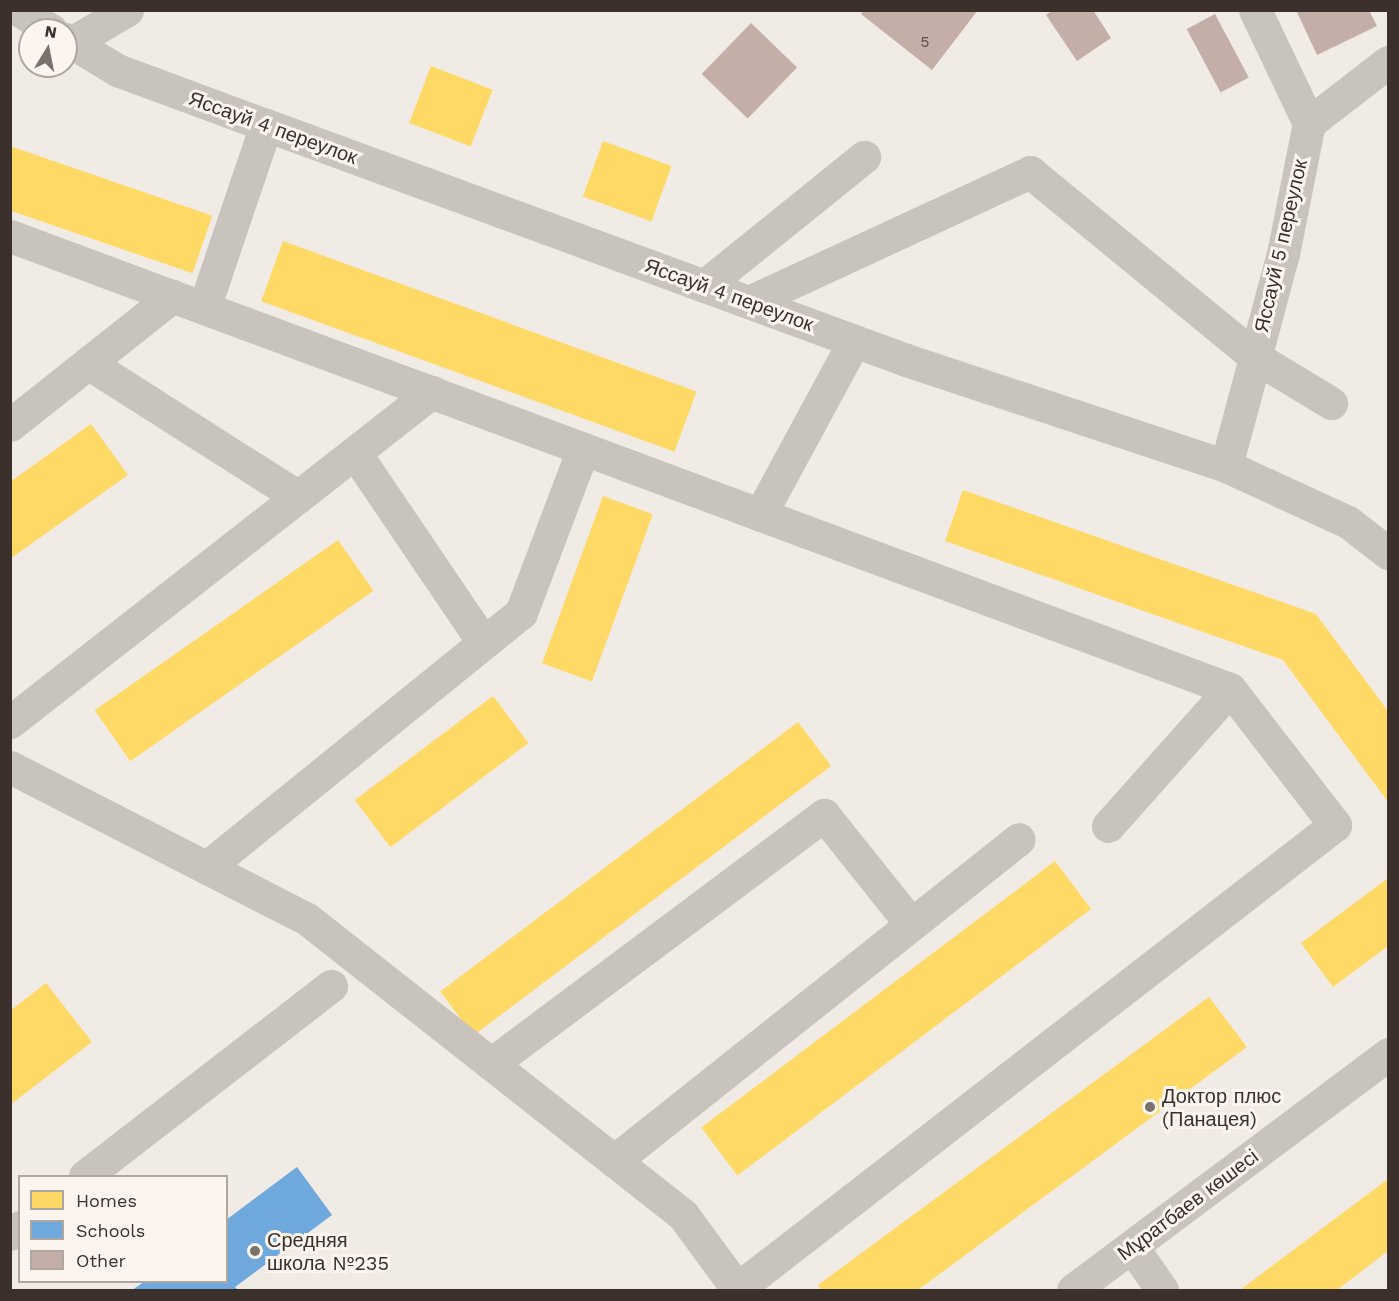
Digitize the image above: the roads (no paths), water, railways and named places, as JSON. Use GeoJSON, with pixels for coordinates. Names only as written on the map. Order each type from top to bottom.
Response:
{"type":"FeatureCollection","features":[{"type":"Feature","properties":{"kind":"street","name":"Яссауй 4 переулок"},"geometry":{"type":"LineString","coordinates":[[19,10],[32,18]]}},
{"type":"Feature","properties":{"kind":"street"},"geometry":{"type":"LineString","coordinates":[[78,31],[127,10]]}},
{"type":"Feature","properties":{"kind":"street"},"geometry":{"type":"LineString","coordinates":[[1255,10],[1309,123],[1389,62]]}},
{"type":"Feature","properties":{"kind":"street","name":"Яссауй 4 переулок"},"geometry":{"type":"LineString","coordinates":[[78,46],[117,70],[854,341],[1226,466],[1348,522],[1389,553]]}},
{"type":"Feature","properties":{"kind":"street","name":"Яссауй 5 переулок"},"geometry":{"type":"LineString","coordinates":[[1226,466],[1283,254],[1309,123]]}},
{"type":"Feature","properties":{"kind":"street"},"geometry":{"type":"LineString","coordinates":[[204,308],[266,125]]}},
{"type":"Feature","properties":{"kind":"street"},"geometry":{"type":"LineString","coordinates":[[705,286],[864,157]]}},
{"type":"Feature","properties":{"kind":"street"},"geometry":{"type":"LineString","coordinates":[[749,302],[1030,172],[1255,357],[1331,403]]}},
{"type":"Feature","properties":{"kind":"street"},"geometry":{"type":"LineString","coordinates":[[10,236],[1230,690],[1335,825],[737,1290],[683,1215],[307,919],[10,767]]}},
{"type":"Feature","properties":{"kind":"street"},"geometry":{"type":"LineString","coordinates":[[10,425],[173,296]]}},
{"type":"Feature","properties":{"kind":"street"},"geometry":{"type":"LineString","coordinates":[[760,515],[854,341]]}},
{"type":"Feature","properties":{"kind":"street"},"geometry":{"type":"LineString","coordinates":[[88,363],[298,497]]}},
{"type":"Feature","properties":{"kind":"street"},"geometry":{"type":"LineString","coordinates":[[10,722],[432,392]]}},
{"type":"Feature","properties":{"kind":"street"},"geometry":{"type":"LineString","coordinates":[[207,867],[521,613],[583,449]]}},
{"type":"Feature","properties":{"kind":"street"},"geometry":{"type":"LineString","coordinates":[[355,453],[483,642]]}},
{"type":"Feature","properties":{"kind":"street"},"geometry":{"type":"LineString","coordinates":[[1108,826],[1230,690]]}},
{"type":"Feature","properties":{"kind":"street"},"geometry":{"type":"LineString","coordinates":[[491,1064],[824,815],[910,924]]}},
{"type":"Feature","properties":{"kind":"street"},"geometry":{"type":"LineString","coordinates":[[614,1161],[910,924],[1019,840]]}},
{"type":"Feature","properties":{"kind":"street"},"geometry":{"type":"LineString","coordinates":[[86,1175],[330,986]]}},
{"type":"Feature","properties":{"kind":"street","name":"Мұратбаев көшесі"},"geometry":{"type":"LineString","coordinates":[[1073,1290],[1133,1248],[1389,1054]]}},
{"type":"Feature","properties":{"kind":"street"},"geometry":{"type":"LineString","coordinates":[[1133,1248],[1162,1290]]}},
{"type":"Feature","properties":{"kind":"place","name":"Доктор плюс (Панацея)"},"geometry":{"type":"Point","coordinates":[1150,1107]}},
{"type":"Feature","properties":{"kind":"place","name":"Средняя школа №235"},"geometry":{"type":"Point","coordinates":[255,1251]}}]}
